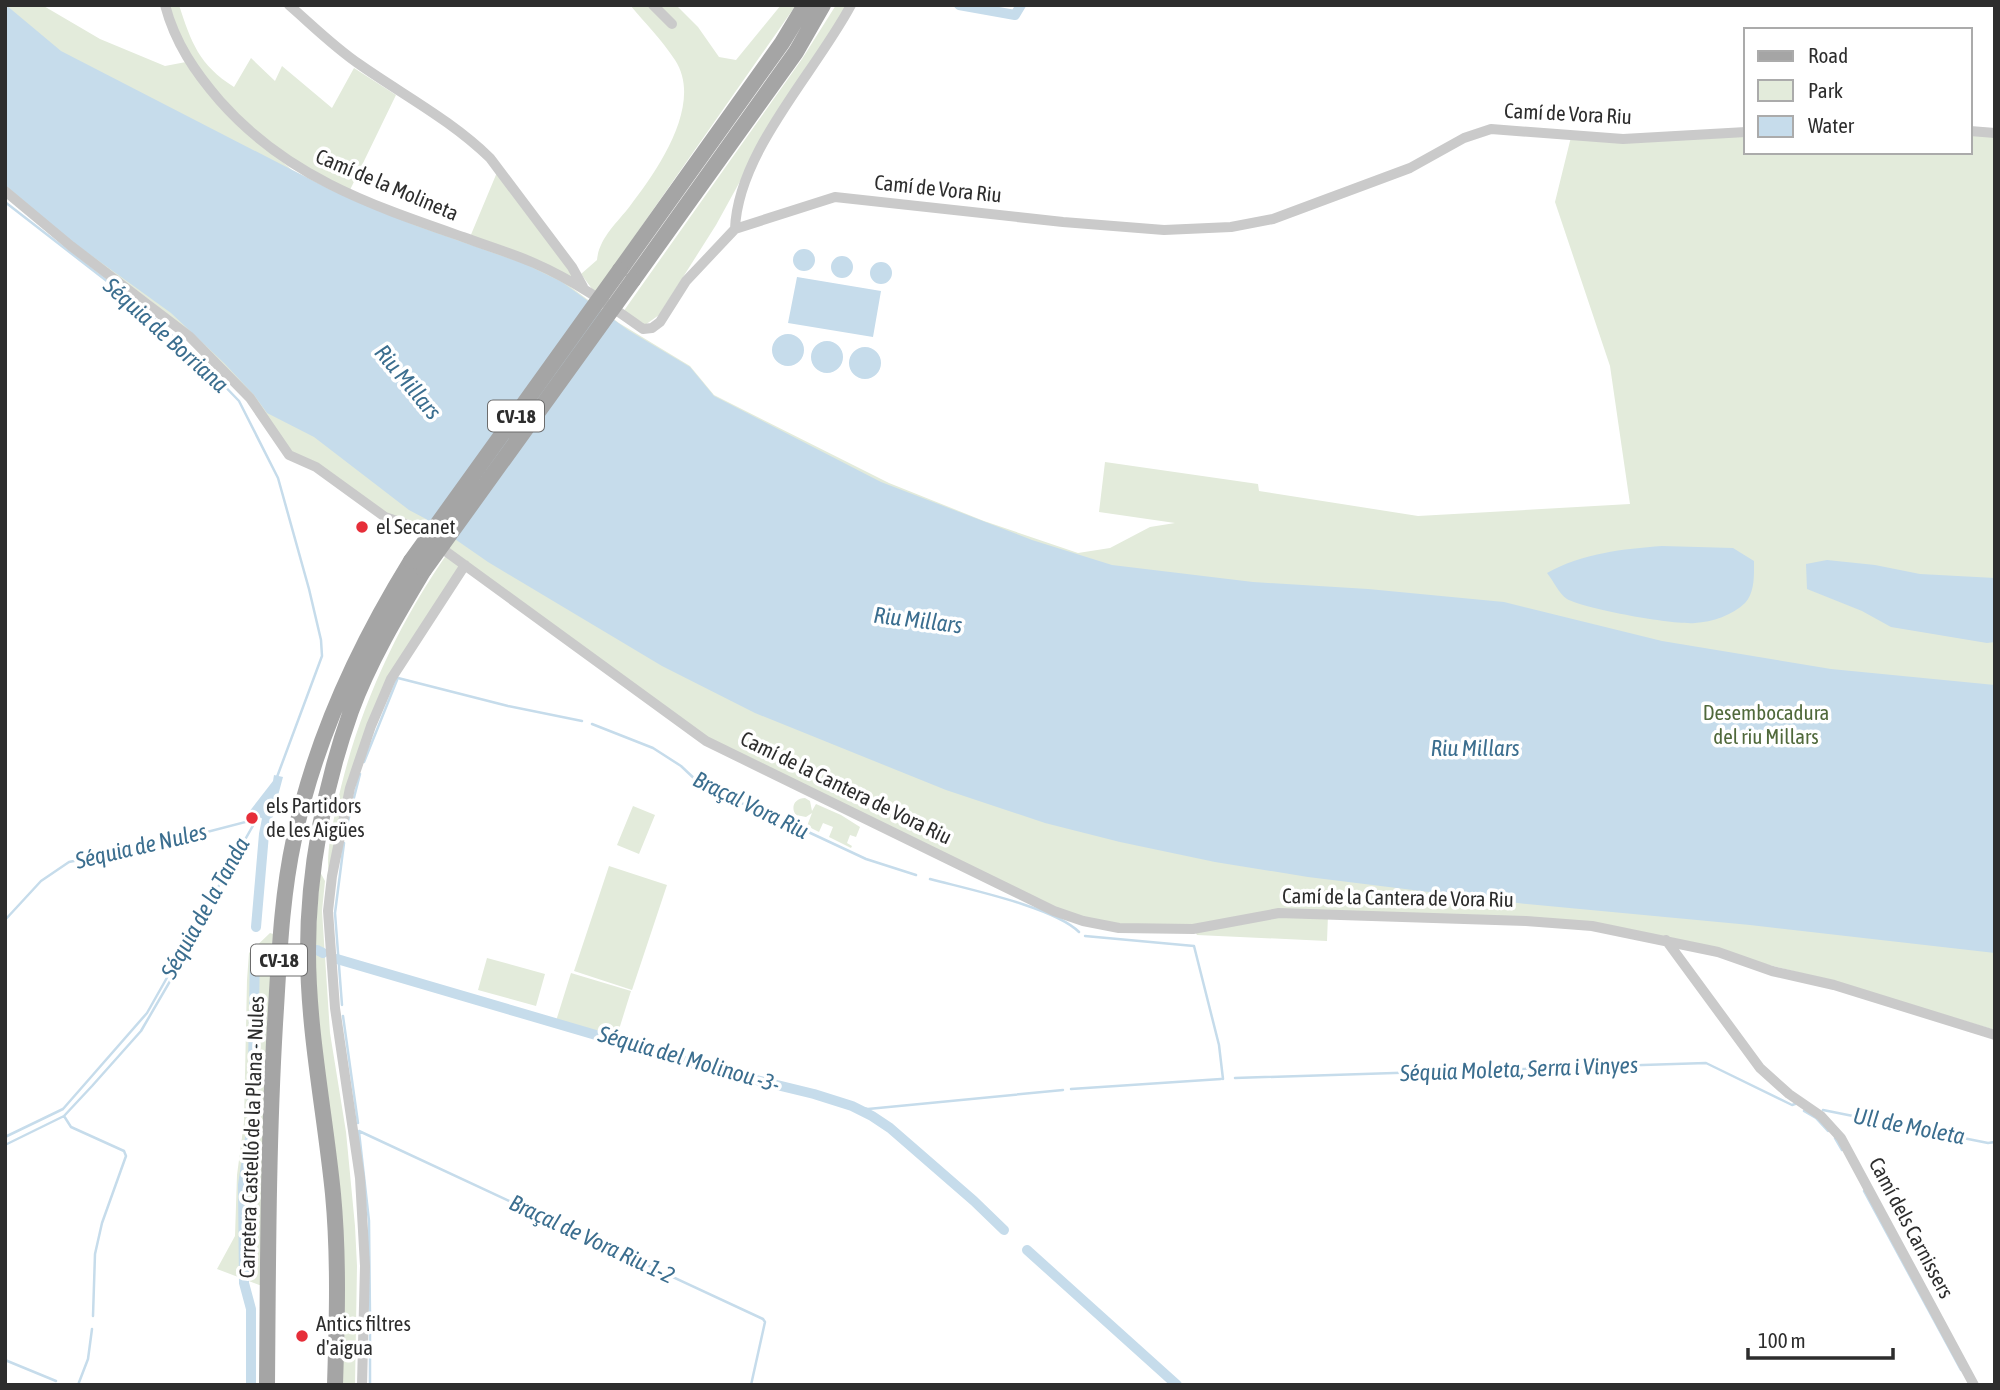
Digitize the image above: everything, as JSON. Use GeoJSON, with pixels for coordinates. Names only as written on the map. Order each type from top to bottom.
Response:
{"type":"FeatureCollection","features":[{"type":"Feature","properties":{"kind":"main road","name":"CV-18"},"geometry":{"type":"LineString","coordinates":[[627,275],[805,5]]}},
{"type":"Feature","properties":{"kind":"main road","name":"CV-18"},"geometry":{"type":"LineString","coordinates":[[627,275],[796,52],[823,5]]}},
{"type":"Feature","properties":{"kind":"main road","name":"Carretera Castelló de la Plana - Nules"},"geometry":{"type":"LineString","coordinates":[[267,1385],[269,1133],[279,958],[293,839],[312,771],[337,700],[366,636],[627,275]]}},
{"type":"Feature","properties":{"kind":"main road","name":"Carretera Castelló de la Plana - Nules"},"geometry":{"type":"LineString","coordinates":[[335,1385],[338,1299],[333,1196],[309,995],[308,948],[316,850],[330,780],[351,711],[418,566]]}},
{"type":"Feature","properties":{"kind":"street","name":"Camí de la Molineta"},"geometry":{"type":"LineString","coordinates":[[165,5],[171,28],[188,60],[227,108],[261,140],[299,169],[362,200],[534,263],[583,288]]}},
{"type":"Feature","properties":{"kind":"street","name":"Camí de Vora Riu"},"geometry":{"type":"LineString","coordinates":[[289,5],[356,62],[474,142],[490,158],[572,267],[583,288],[643,329],[652,328],[660,322],[686,281],[735,229],[835,197],[1137,229],[1231,227],[1273,219],[1410,168],[1464,138],[1491,130],[1623,139],[1744,132]]}},
{"type":"Feature","properties":{"kind":"street"},"geometry":{"type":"LineString","coordinates":[[653,5],[673,24]]}},
{"type":"Feature","properties":{"kind":"street"},"geometry":{"type":"LineString","coordinates":[[735,229],[744,181],[771,130],[851,5]]}},
{"type":"Feature","properties":{"kind":"street"},"geometry":{"type":"LineString","coordinates":[[1972,131],[1995,133]]}},
{"type":"Feature","properties":{"kind":"street","name":"Camí de la Cantera de Vora Riu"},"geometry":{"type":"LineString","coordinates":[[5,191],[71,246],[190,337],[250,398],[289,455],[316,467],[386,517],[411,526],[706,741],[1054,911],[1083,921],[1119,928],[1193,929],[1279,913],[1432,917],[1592,926],[1718,952],[1772,971],[1834,985],[1995,1035]]}},
{"type":"Feature","properties":{"kind":"street"},"geometry":{"type":"LineString","coordinates":[[362,1385],[365,1266],[360,1178],[335,1004],[328,911],[332,876],[350,788],[370,726],[391,679],[465,565]]}},
{"type":"Feature","properties":{"kind":"street","name":"Camí dels Carnissers"},"geometry":{"type":"LineString","coordinates":[[1666,940],[1760,1069],[1789,1094],[1821,1116],[1841,1138],[1974,1385]]}},
{"type":"Feature","properties":{"kind":"green space","name":"Riu Millars"},"geometry":{"type":"Polygon","coordinates":[[[5,5],[42,5],[100,39],[165,66],[186,62],[292,170],[331,190],[526,263],[564,282],[619,323],[690,366],[714,395],[889,483],[984,521],[1078,553],[1110,548],[1150,527],[1175,523],[1099,512],[1105,462],[1258,484],[1259,491],[1418,516],[1630,504],[1610,366],[1555,202],[1571,137],[1744,133],[1744,154],[1972,154],[1972,133],[1995,135],[1995,1030],[1825,979],[1611,926],[1278,912],[1192,927],[1141,927],[1083,920],[721,748],[384,512],[292,452],[186,330],[77,246],[5,186],[5,5]]]}},
{"type":"Feature","properties":{"kind":"green space"},"geometry":{"type":"Polygon","coordinates":[[[167,5],[179,5],[204,61],[234,87],[251,58],[275,81],[282,66],[332,108],[354,68],[396,95],[349,192],[301,168],[237,116],[189,58],[167,5]]]}},
{"type":"Feature","properties":{"kind":"green space"},"geometry":{"type":"Polygon","coordinates":[[[630,5],[676,5],[698,27],[719,57],[736,60],[781,5],[796,5],[595,293],[581,274],[597,260],[605,238],[664,156],[681,116],[684,96],[682,77],[675,60],[630,5]]]}},
{"type":"Feature","properties":{"kind":"green space"},"geometry":{"type":"Polygon","coordinates":[[[836,5],[847,5],[766,134],[716,225],[659,315],[645,325],[623,312],[802,59],[836,5]]]}},
{"type":"Feature","properties":{"kind":"green space"},"geometry":{"type":"Polygon","coordinates":[[[498,170],[581,285],[470,237],[498,170]]]}},
{"type":"Feature","properties":{"kind":"green space"},"geometry":{"type":"Polygon","coordinates":[[[447,554],[462,565],[370,724],[329,878],[329,852],[334,818],[365,708],[410,613],[447,554]]]}},
{"type":"Feature","properties":{"kind":"green space"},"geometry":{"type":"Polygon","coordinates":[[[805,798],[810,801],[812,811],[816,804],[860,827],[856,837],[850,835],[847,843],[851,848],[829,837],[833,827],[823,823],[819,832],[807,826],[812,813],[806,817],[796,815],[794,804],[805,798]]]}},
{"type":"Feature","properties":{"kind":"green space"},"geometry":{"type":"Polygon","coordinates":[[[633,806],[655,815],[639,854],[617,845],[633,806]]]}},
{"type":"Feature","properties":{"kind":"green space"},"geometry":{"type":"Polygon","coordinates":[[[609,866],[667,885],[632,990],[574,971],[609,866]]]}},
{"type":"Feature","properties":{"kind":"green space"},"geometry":{"type":"Polygon","coordinates":[[[320,872],[325,881],[322,911],[330,1033],[346,1132],[355,1226],[355,1385],[342,1385],[314,953],[320,872]]]}},
{"type":"Feature","properties":{"kind":"green space"},"geometry":{"type":"Polygon","coordinates":[[[1279,914],[1328,915],[1327,941],[1197,935],[1194,930],[1279,914]]]}},
{"type":"Feature","properties":{"kind":"green space"},"geometry":{"type":"Polygon","coordinates":[[[270,933],[273,934],[264,1079],[262,1286],[217,1269],[235,1236],[237,1175],[244,1122],[249,953],[270,933]]]}},
{"type":"Feature","properties":{"kind":"green space"},"geometry":{"type":"Polygon","coordinates":[[[487,958],[545,974],[536,1006],[478,990],[487,958]]]}},
{"type":"Feature","properties":{"kind":"green space"},"geometry":{"type":"Polygon","coordinates":[[[571,973],[631,991],[616,1039],[556,1021],[571,973]]]}},
{"type":"Feature","properties":{"kind":"water","name":"Riu Millars"},"geometry":{"type":"Polygon","coordinates":[[[6,5],[61,51],[331,190],[414,225],[525,264],[562,282],[628,330],[690,367],[714,396],[881,482],[1032,540],[1112,565],[1253,582],[1368,589],[1504,602],[1662,641],[1831,669],[1995,685],[1995,953],[1750,925],[1527,904],[1308,877],[1215,862],[1045,823],[946,790],[755,713],[662,666],[488,562],[409,510],[314,437],[267,413],[224,363],[171,313],[74,243],[5,185],[6,5]]]}},
{"type":"Feature","properties":{"kind":"water"},"geometry":{"type":"Polygon","coordinates":[[[804,249],[812,252],[815,260],[812,268],[804,271],[796,268],[793,260],[796,252],[804,249]]]}},
{"type":"Feature","properties":{"kind":"water"},"geometry":{"type":"Polygon","coordinates":[[[842,256],[850,259],[853,267],[850,275],[842,278],[834,275],[831,267],[834,259],[842,256]]]}},
{"type":"Feature","properties":{"kind":"water"},"geometry":{"type":"Polygon","coordinates":[[[881,262],[889,265],[892,273],[889,281],[881,284],[873,281],[870,273],[873,265],[881,262]]]}},
{"type":"Feature","properties":{"kind":"water"},"geometry":{"type":"Polygon","coordinates":[[[797,277],[881,291],[873,337],[788,323],[797,277]]]}},
{"type":"Feature","properties":{"kind":"water"},"geometry":{"type":"Polygon","coordinates":[[[788,334],[800,338],[804,350],[800,362],[788,366],[776,362],[772,350],[776,338],[788,334]]]}},
{"type":"Feature","properties":{"kind":"water"},"geometry":{"type":"Polygon","coordinates":[[[827,341],[839,345],[843,357],[839,369],[827,373],[815,369],[811,357],[815,345],[827,341]]]}},
{"type":"Feature","properties":{"kind":"water"},"geometry":{"type":"Polygon","coordinates":[[[865,347],[877,351],[881,363],[877,375],[865,379],[853,375],[849,363],[853,351],[865,347]]]}},
{"type":"Feature","properties":{"kind":"water"},"geometry":{"type":"Polygon","coordinates":[[[1662,546],[1733,548],[1754,561],[1751,594],[1735,611],[1715,619],[1695,623],[1668,622],[1610,612],[1567,599],[1547,573],[1589,556],[1662,546]]]}},
{"type":"Feature","properties":{"kind":"water"},"geometry":{"type":"Polygon","coordinates":[[[1827,560],[1875,565],[1920,574],[1995,578],[1995,642],[1987,643],[1891,627],[1862,611],[1807,589],[1806,564],[1827,560]]]}},
{"type":"Feature","properties":{"kind":"water"},"geometry":{"type":"Polygon","coordinates":[[[274,775],[283,777],[269,829],[262,826],[263,819],[249,812],[273,781],[274,775]]]}},
{"type":"Feature","properties":{"kind":"waterway"},"geometry":{"type":"LineString","coordinates":[[959,5],[1015,15],[1021,5]]}},
{"type":"Feature","properties":{"kind":"waterway","name":"Séquia de Borriana"},"geometry":{"type":"LineString","coordinates":[[5,202],[148,313],[212,373],[239,401],[278,478],[309,589],[322,656],[277,777]]}},
{"type":"Feature","properties":{"kind":"waterway","name":"Braçal Vora Riu"},"geometry":{"type":"LineString","coordinates":[[398,678],[508,706],[582,721]]}},
{"type":"Feature","properties":{"kind":"waterway","name":"Braçal de Vora Riu 1-2"},"geometry":{"type":"LineString","coordinates":[[364,762],[397,680]]}},
{"type":"Feature","properties":{"kind":"waterway","name":"Braçal Vora Riu"},"geometry":{"type":"LineString","coordinates":[[592,724],[653,748],[681,766],[699,783],[782,822],[866,859],[916,875]]}},
{"type":"Feature","properties":{"kind":"waterway","name":"Braçal de Vora Riu 1-2"},"geometry":{"type":"LineString","coordinates":[[346,829],[360,774]]}},
{"type":"Feature","properties":{"kind":"waterway"},"geometry":{"type":"LineString","coordinates":[[256,927],[268,814]]}},
{"type":"Feature","properties":{"kind":"waterway","name":"Séquia de la Tanda"},"geometry":{"type":"LineString","coordinates":[[5,1137],[63,1109],[147,1013],[259,815]]}},
{"type":"Feature","properties":{"kind":"waterway","name":"Séquia de Nules"},"geometry":{"type":"LineString","coordinates":[[5,920],[41,881],[69,862],[180,839],[257,819]]}},
{"type":"Feature","properties":{"kind":"waterway","name":"Braçal de Vora Riu 1-2"},"geometry":{"type":"LineString","coordinates":[[342,1005],[335,913],[344,843]]}},
{"type":"Feature","properties":{"kind":"waterway","name":"Braçal Vora Riu"},"geometry":{"type":"LineString","coordinates":[[930,879],[1031,907],[1067,923],[1079,932]]}},
{"type":"Feature","properties":{"kind":"waterway"},"geometry":{"type":"LineString","coordinates":[[5,1145],[64,1116],[141,1031],[208,916]]}},
{"type":"Feature","properties":{"kind":"waterway","name":"Braçal Vora Riu"},"geometry":{"type":"LineString","coordinates":[[1085,936],[1194,946],[1219,1045],[1223,1079]]}},
{"type":"Feature","properties":{"kind":"waterway","name":"Séquia del Molinou -3-"},"geometry":{"type":"LineString","coordinates":[[317,950],[323,953]]}},
{"type":"Feature","properties":{"kind":"waterway"},"geometry":{"type":"LineString","coordinates":[[251,1385],[251,1309],[244,1283],[243,1185],[252,1125],[255,952]]}},
{"type":"Feature","properties":{"kind":"waterway","name":"Séquia del Molinou -3-"},"geometry":{"type":"LineString","coordinates":[[337,959],[715,1070],[852,1106],[890,1128],[1004,1230]]}},
{"type":"Feature","properties":{"kind":"waterway","name":"Braçal de Vora Riu 1-2"},"geometry":{"type":"LineString","coordinates":[[343,1016],[358,1123]]}},
{"type":"Feature","properties":{"kind":"waterway","name":"Séquia Moleta, Serra i Vinyes"},"geometry":{"type":"LineString","coordinates":[[1235,1078],[1706,1063],[1792,1105],[1795,1104]]}},
{"type":"Feature","properties":{"kind":"waterway","name":"Séquia Moleta, Serra i Vinyes"},"geometry":{"type":"LineString","coordinates":[[1071,1089],[1221,1079]]}},
{"type":"Feature","properties":{"kind":"waterway","name":"Séquia Moleta, Serra i Vinyes"},"geometry":{"type":"LineString","coordinates":[[852,1106],[868,1109],[1063,1090]]}},
{"type":"Feature","properties":{"kind":"waterway","name":"Ull de Moleta"},"geometry":{"type":"LineString","coordinates":[[1823,1110],[1988,1143],[1995,1142]]}},
{"type":"Feature","properties":{"kind":"waterway"},"geometry":{"type":"LineString","coordinates":[[1804,1111],[1816,1118],[1828,1131]]}},
{"type":"Feature","properties":{"kind":"waterway"},"geometry":{"type":"LineString","coordinates":[[64,1116],[71,1127],[124,1151],[126,1156],[102,1223],[95,1254],[93,1316]]}},
{"type":"Feature","properties":{"kind":"waterway","name":"Braçal de Vora Riu 1-2"},"geometry":{"type":"LineString","coordinates":[[359,1131],[763,1319],[765,1322],[751,1385]]}},
{"type":"Feature","properties":{"kind":"waterway"},"geometry":{"type":"LineString","coordinates":[[359,1132],[369,1221],[370,1317]]}},
{"type":"Feature","properties":{"kind":"waterway"},"geometry":{"type":"LineString","coordinates":[[1835,1138],[1842,1150]]}},
{"type":"Feature","properties":{"kind":"waterway"},"geometry":{"type":"LineString","coordinates":[[1864,1191],[1961,1370]]}},
{"type":"Feature","properties":{"kind":"waterway","name":"Séquia del Molinou -3-"},"geometry":{"type":"LineString","coordinates":[[1027,1250],[1177,1385]]}},
{"type":"Feature","properties":{"kind":"waterway"},"geometry":{"type":"LineString","coordinates":[[370,1324],[370,1385]]}},
{"type":"Feature","properties":{"kind":"waterway"},"geometry":{"type":"LineString","coordinates":[[78,1385],[88,1359],[92,1329]]}},
{"type":"Feature","properties":{"kind":"waterway"},"geometry":{"type":"LineString","coordinates":[[5,1360],[56,1381]]}},
{"type":"Feature","properties":{"kind":"place","name":"el Secanet"},"geometry":{"type":"Point","coordinates":[362,527]}},
{"type":"Feature","properties":{"kind":"place","name":"els Partidors de les Aigües"},"geometry":{"type":"Point","coordinates":[252,818]}},
{"type":"Feature","properties":{"kind":"place","name":"Antics filtres d'aigua"},"geometry":{"type":"Point","coordinates":[302,1336]}},
{"type":"Feature","properties":{"kind":"park label","name":"Desembocadura del riu Millars"},"geometry":{"type":"Point","coordinates":[1766,725]}}]}
